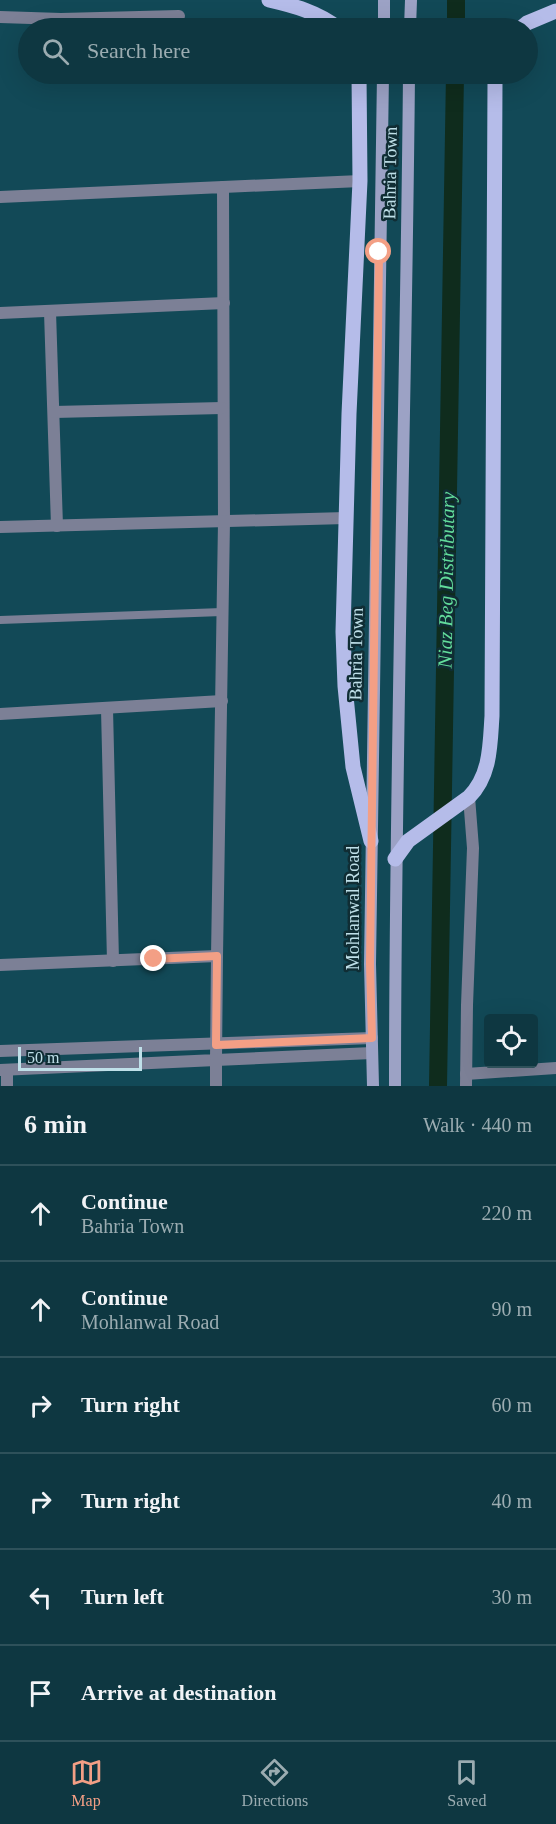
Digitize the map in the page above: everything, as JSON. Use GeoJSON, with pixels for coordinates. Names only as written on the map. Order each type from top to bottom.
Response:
{"type":"FeatureCollection","features":[{"type":"Feature","properties":{"kind":"main road"},"geometry":{"type":"LineString","coordinates":[[269,0],[325,18]]}},
{"type":"Feature","properties":{"kind":"main road"},"geometry":{"type":"LineString","coordinates":[[384,0],[384,18]]}},
{"type":"Feature","properties":{"kind":"main road"},"geometry":{"type":"LineString","coordinates":[[410,18],[411,0]]}},
{"type":"Feature","properties":{"kind":"main road"},"geometry":{"type":"LineString","coordinates":[[538,18],[556,11]]}},
{"type":"Feature","properties":{"kind":"main road"},"geometry":{"type":"LineString","coordinates":[[359,84],[360,181],[343,632],[345,686],[353,767],[371,841]]}},
{"type":"Feature","properties":{"kind":"main road","name":"Bahria Town"},"geometry":{"type":"LineString","coordinates":[[372,803],[383,84]]}},
{"type":"Feature","properties":{"kind":"main road","name":"Bahria Town"},"geometry":{"type":"LineString","coordinates":[[395,859],[410,84]]}},
{"type":"Feature","properties":{"kind":"main road"},"geometry":{"type":"LineString","coordinates":[[395,1086],[395,859],[408,841],[477,789],[484,775],[489,753],[492,716],[496,84]]}},
{"type":"Feature","properties":{"kind":"main road","name":"Mohlanwal Road"},"geometry":{"type":"LineString","coordinates":[[372,803],[370,964],[373,1086]]}},
{"type":"Feature","properties":{"kind":"street"},"geometry":{"type":"LineString","coordinates":[[100,18],[179,16]]}},
{"type":"Feature","properties":{"kind":"street"},"geometry":{"type":"LineString","coordinates":[[0,17],[30,18]]}},
{"type":"Feature","properties":{"kind":"street"},"geometry":{"type":"LineString","coordinates":[[0,196],[360,181]]}},
{"type":"Feature","properties":{"kind":"street"},"geometry":{"type":"LineString","coordinates":[[216,1086],[224,522],[223,187]]}},
{"type":"Feature","properties":{"kind":"street"},"geometry":{"type":"LineString","coordinates":[[0,313],[225,303]]}},
{"type":"Feature","properties":{"kind":"street"},"geometry":{"type":"LineString","coordinates":[[50,312],[57,526]]}},
{"type":"Feature","properties":{"kind":"street"},"geometry":{"type":"LineString","coordinates":[[54,412],[222,408]]}},
{"type":"Feature","properties":{"kind":"street"},"geometry":{"type":"LineString","coordinates":[[0,527],[346,518]]}},
{"type":"Feature","properties":{"kind":"street"},"geometry":{"type":"LineString","coordinates":[[0,714],[222,701]]}},
{"type":"Feature","properties":{"kind":"street"},"geometry":{"type":"LineString","coordinates":[[107,709],[113,961]]}},
{"type":"Feature","properties":{"kind":"street"},"geometry":{"type":"LineString","coordinates":[[465,799],[473,848],[466,1080],[556,1068]]}},
{"type":"Feature","properties":{"kind":"street"},"geometry":{"type":"LineString","coordinates":[[0,965],[217,956]]}},
{"type":"Feature","properties":{"kind":"street"},"geometry":{"type":"LineString","coordinates":[[0,1051],[372,1038]]}},
{"type":"Feature","properties":{"kind":"street"},"geometry":{"type":"LineString","coordinates":[[7,1086],[4,1070],[372,1053]]}},
{"type":"Feature","properties":{"kind":"lane"},"geometry":{"type":"LineString","coordinates":[[0,620],[222,612]]}},
{"type":"Feature","properties":{"kind":"waterway","name":"Niaz Beg Distributary"},"geometry":{"type":"LineString","coordinates":[[456,0],[456,18]]}},
{"type":"Feature","properties":{"kind":"waterway","name":"Niaz Beg Distributary"},"geometry":{"type":"LineString","coordinates":[[438,1086],[455,84]]}},
{"type":"Feature","properties":{"kind":"route"},"geometry":{"type":"LineString","coordinates":[[154,959],[217,956],[216,1045],[372,1038],[370,964],[379,252]]}}]}
